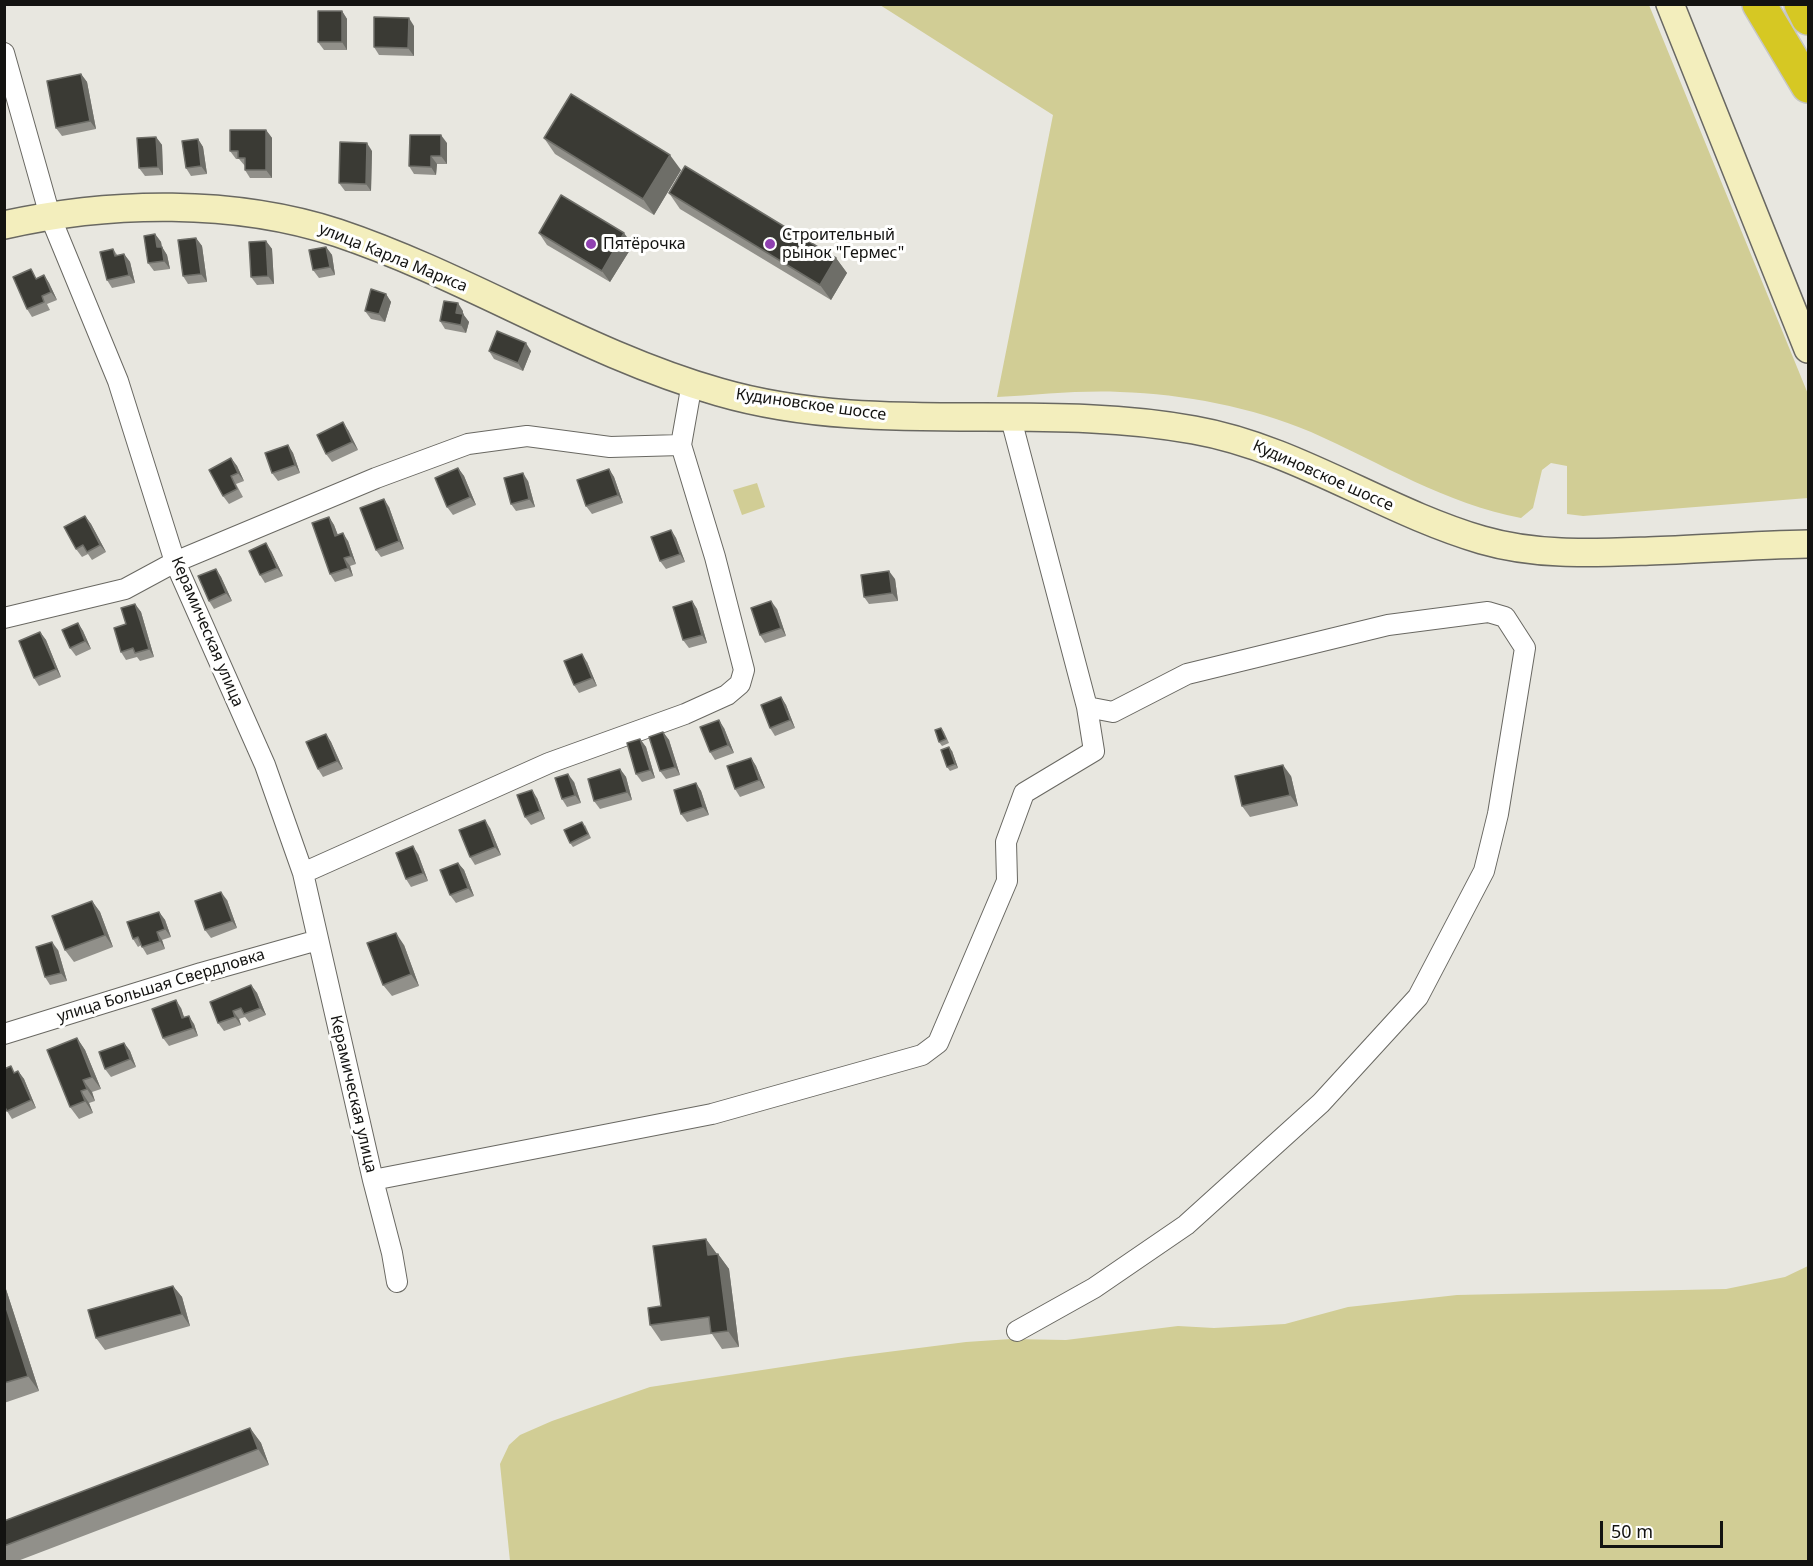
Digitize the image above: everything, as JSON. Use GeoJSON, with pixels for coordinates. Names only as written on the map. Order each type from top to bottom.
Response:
{"type":"FeatureCollection","features":[{"type":"Feature","properties":{"kind":"highway"},"geometry":{"type":"LineString","coordinates":[[1759,4],[1809,86]]}},
{"type":"Feature","properties":{"kind":"highway"},"geometry":{"type":"LineString","coordinates":[[1800,4],[1809,18]]}},
{"type":"Feature","properties":{"kind":"main road"},"geometry":{"type":"LineString","coordinates":[[1670,4],[1809,349]]}},
{"type":"Feature","properties":{"kind":"main road","name":"улица Карла Маркса"},"geometry":{"type":"LineString","coordinates":[[4,225],[50,216],[129,209],[185,208],[247,213],[298,222],[340,234],[454,281],[591,346]]}},
{"type":"Feature","properties":{"kind":"main road","name":"Кудиновское шоссе"},"geometry":{"type":"LineString","coordinates":[[591,346],[722,393],[856,415],[1124,420],[1193,429],[1237,439],[1276,452],[1416,516],[1485,541],[1516,548],[1575,553],[1808,544]]}},
{"type":"Feature","properties":{"kind":"street","name":"Керамическая улица"},"geometry":{"type":"LineString","coordinates":[[4,53],[50,216],[118,381],[175,562],[265,765],[303,873],[397,1282]]}},
{"type":"Feature","properties":{"kind":"street"},"geometry":{"type":"LineString","coordinates":[[303,873],[549,763],[685,714],[727,695],[740,684],[744,670],[715,556],[681,445],[692,383]]}},
{"type":"Feature","properties":{"kind":"street"},"geometry":{"type":"LineString","coordinates":[[373,1180],[712,1114],[922,1054],[938,1043],[1007,881],[1006,842],[1024,793],[1095,751],[1088,707],[1011,419]]}},
{"type":"Feature","properties":{"kind":"street"},"geometry":{"type":"LineString","coordinates":[[4,618],[125,589],[175,562],[376,478],[468,444],[527,436],[610,447],[681,445]]}},
{"type":"Feature","properties":{"kind":"street"},"geometry":{"type":"LineString","coordinates":[[1017,1331],[1094,1288],[1186,1225],[1321,1103],[1418,997],[1484,871],[1498,814],[1525,648],[1505,617],[1488,612],[1388,625],[1187,674],[1113,712],[1088,707]]}},
{"type":"Feature","properties":{"kind":"street","name":"улица Большая Свердловка"},"geometry":{"type":"LineString","coordinates":[[4,1034],[201,973],[318,940]]}},
{"type":"Feature","properties":{"kind":"shaded area"},"geometry":{"type":"Polygon","coordinates":[[[880,5],[1649,5],[1808,394],[1808,498],[1583,516],[1567,514],[1567,466],[1551,463],[1542,470],[1533,508],[1521,518],[1493,512],[1440,493],[1288,423],[1217,403],[1120,392],[1074,392],[997,397],[1053,115],[880,5]]]}},
{"type":"Feature","properties":{"kind":"shaded area"},"geometry":{"type":"Polygon","coordinates":[[[757,483],[765,507],[742,515],[733,490],[757,483]]]}},
{"type":"Feature","properties":{"kind":"shaded area"},"geometry":{"type":"Polygon","coordinates":[[[1808,1266],[1808,1561],[510,1561],[500,1464],[509,1445],[520,1435],[552,1421],[650,1387],[966,1342],[1011,1339],[1066,1340],[1178,1326],[1214,1328],[1285,1324],[1348,1307],[1457,1295],[1726,1289],[1785,1277],[1808,1266]]]}},
{"type":"Feature","properties":{"kind":"building"},"geometry":{"type":"Polygon","coordinates":[[[318,11],[342,11],[342,42],[318,42],[318,11]]]}},
{"type":"Feature","properties":{"kind":"building"},"geometry":{"type":"Polygon","coordinates":[[[374,17],[409,18],[408,48],[374,47],[374,17]]]}},
{"type":"Feature","properties":{"kind":"building"},"geometry":{"type":"Polygon","coordinates":[[[81,74],[90,121],[56,128],[47,81],[81,74]]]}},
{"type":"Feature","properties":{"kind":"building"},"geometry":{"type":"Polygon","coordinates":[[[571,94],[670,155],[643,199],[544,138],[571,94]]]}},
{"type":"Feature","properties":{"kind":"building"},"geometry":{"type":"Polygon","coordinates":[[[230,130],[266,130],[266,170],[245,170],[245,158],[238,158],[238,151],[230,151],[230,130]]]}},
{"type":"Feature","properties":{"kind":"building"},"geometry":{"type":"Polygon","coordinates":[[[410,135],[441,135],[441,156],[431,156],[431,167],[409,166],[410,135]]]}},
{"type":"Feature","properties":{"kind":"building"},"geometry":{"type":"Polygon","coordinates":[[[156,137],[158,167],[139,168],[137,138],[156,137]]]}},
{"type":"Feature","properties":{"kind":"building"},"geometry":{"type":"Polygon","coordinates":[[[198,139],[201,166],[186,168],[182,141],[198,139]]]}},
{"type":"Feature","properties":{"kind":"building"},"geometry":{"type":"Polygon","coordinates":[[[340,142],[367,143],[366,184],[339,183],[340,142]]]}},
{"type":"Feature","properties":{"kind":"building"},"geometry":{"type":"Polygon","coordinates":[[[685,166],[836,258],[820,285],[669,193],[685,166]]]}},
{"type":"Feature","properties":{"kind":"building"},"geometry":{"type":"Polygon","coordinates":[[[561,195],[624,233],[602,271],[539,233],[561,195]]]}},
{"type":"Feature","properties":{"kind":"building"},"geometry":{"type":"Polygon","coordinates":[[[155,234],[157,247],[162,247],[164,261],[148,263],[144,236],[155,234]]]}},
{"type":"Feature","properties":{"kind":"building"},"geometry":{"type":"Polygon","coordinates":[[[196,238],[201,274],[183,276],[178,240],[196,238]]]}},
{"type":"Feature","properties":{"kind":"building"},"geometry":{"type":"Polygon","coordinates":[[[266,241],[268,276],[251,277],[249,242],[266,241]]]}},
{"type":"Feature","properties":{"kind":"building"},"geometry":{"type":"Polygon","coordinates":[[[326,247],[330,267],[313,270],[309,250],[326,247]]]}},
{"type":"Feature","properties":{"kind":"building"},"geometry":{"type":"Polygon","coordinates":[[[113,249],[115,256],[124,254],[129,275],[107,280],[100,252],[113,249]]]}},
{"type":"Feature","properties":{"kind":"building"},"geometry":{"type":"Polygon","coordinates":[[[31,269],[36,279],[44,275],[51,292],[42,296],[44,302],[27,309],[13,277],[31,269]]]}},
{"type":"Feature","properties":{"kind":"building"},"geometry":{"type":"Polygon","coordinates":[[[371,289],[386,294],[379,314],[365,311],[371,289]]]}},
{"type":"Feature","properties":{"kind":"building"},"geometry":{"type":"Polygon","coordinates":[[[444,301],[458,303],[456,313],[463,314],[461,325],[440,321],[444,301]]]}},
{"type":"Feature","properties":{"kind":"building"},"geometry":{"type":"Polygon","coordinates":[[[497,331],[526,343],[518,363],[489,351],[497,331]]]}},
{"type":"Feature","properties":{"kind":"building"},"geometry":{"type":"Polygon","coordinates":[[[343,422],[352,442],[326,454],[317,435],[343,422]]]}},
{"type":"Feature","properties":{"kind":"building"},"geometry":{"type":"Polygon","coordinates":[[[288,445],[295,465],[272,473],[265,453],[288,445]]]}},
{"type":"Feature","properties":{"kind":"building"},"geometry":{"type":"Polygon","coordinates":[[[231,458],[238,473],[231,476],[237,489],[223,496],[209,470],[231,458]]]}},
{"type":"Feature","properties":{"kind":"building"},"geometry":{"type":"Polygon","coordinates":[[[458,468],[470,497],[447,507],[435,478],[458,468]]]}},
{"type":"Feature","properties":{"kind":"building"},"geometry":{"type":"Polygon","coordinates":[[[609,469],[618,495],[586,506],[577,480],[609,469]]]}},
{"type":"Feature","properties":{"kind":"building"},"geometry":{"type":"Polygon","coordinates":[[[523,473],[529,499],[511,504],[504,478],[523,473]]]}},
{"type":"Feature","properties":{"kind":"building"},"geometry":{"type":"Polygon","coordinates":[[[384,499],[399,541],[376,550],[360,508],[384,499]]]}},
{"type":"Feature","properties":{"kind":"building"},"geometry":{"type":"Polygon","coordinates":[[[85,516],[100,545],[87,552],[83,545],[76,549],[64,527],[85,516]]]}},
{"type":"Feature","properties":{"kind":"building"},"geometry":{"type":"Polygon","coordinates":[[[329,517],[335,536],[343,533],[351,556],[344,558],[348,568],[330,574],[312,523],[329,517]]]}},
{"type":"Feature","properties":{"kind":"building"},"geometry":{"type":"Polygon","coordinates":[[[671,530],[680,554],[660,561],[651,537],[671,530]]]}},
{"type":"Feature","properties":{"kind":"building"},"geometry":{"type":"Polygon","coordinates":[[[266,543],[277,568],[260,575],[249,551],[266,543]]]}},
{"type":"Feature","properties":{"kind":"building"},"geometry":{"type":"Polygon","coordinates":[[[216,569],[226,593],[209,601],[198,576],[216,569]]]}},
{"type":"Feature","properties":{"kind":"building"},"geometry":{"type":"Polygon","coordinates":[[[889,571],[892,593],[864,597],[861,575],[889,571]]]}},
{"type":"Feature","properties":{"kind":"building"},"geometry":{"type":"Polygon","coordinates":[[[692,601],[702,635],[683,640],[673,607],[692,601]]]}},
{"type":"Feature","properties":{"kind":"building"},"geometry":{"type":"Polygon","coordinates":[[[771,601],[781,628],[760,635],[751,608],[771,601]]]}},
{"type":"Feature","properties":{"kind":"building"},"geometry":{"type":"Polygon","coordinates":[[[135,604],[149,649],[135,653],[133,648],[121,652],[114,628],[126,624],[121,608],[135,604]]]}},
{"type":"Feature","properties":{"kind":"building"},"geometry":{"type":"Polygon","coordinates":[[[78,623],[85,641],[70,648],[62,630],[78,623]]]}},
{"type":"Feature","properties":{"kind":"building"},"geometry":{"type":"Polygon","coordinates":[[[40,632],[56,669],[34,678],[19,641],[40,632]]]}},
{"type":"Feature","properties":{"kind":"building"},"geometry":{"type":"Polygon","coordinates":[[[582,654],[592,678],[574,685],[564,661],[582,654]]]}},
{"type":"Feature","properties":{"kind":"building"},"geometry":{"type":"Polygon","coordinates":[[[781,697],[790,720],[770,728],[761,705],[781,697]]]}},
{"type":"Feature","properties":{"kind":"building"},"geometry":{"type":"Polygon","coordinates":[[[719,720],[728,745],[710,752],[700,727],[719,720]]]}},
{"type":"Feature","properties":{"kind":"building"},"geometry":{"type":"Polygon","coordinates":[[[941,728],[946,739],[939,742],[935,730],[941,728]]]}},
{"type":"Feature","properties":{"kind":"building"},"geometry":{"type":"Polygon","coordinates":[[[663,732],[675,767],[660,771],[649,737],[663,732]]]}},
{"type":"Feature","properties":{"kind":"building"},"geometry":{"type":"Polygon","coordinates":[[[326,734],[337,761],[318,769],[306,742],[326,734]]]}},
{"type":"Feature","properties":{"kind":"building"},"geometry":{"type":"Polygon","coordinates":[[[640,739],[650,770],[636,774],[627,743],[640,739]]]}},
{"type":"Feature","properties":{"kind":"building"},"geometry":{"type":"Polygon","coordinates":[[[949,747],[955,764],[947,767],[941,750],[949,747]]]}},
{"type":"Feature","properties":{"kind":"building"},"geometry":{"type":"Polygon","coordinates":[[[751,758],[759,780],[735,789],[727,766],[751,758]]]}},
{"type":"Feature","properties":{"kind":"building"},"geometry":{"type":"Polygon","coordinates":[[[1283,765],[1290,795],[1242,806],[1235,776],[1283,765]]]}},
{"type":"Feature","properties":{"kind":"building"},"geometry":{"type":"Polygon","coordinates":[[[620,769],[627,792],[594,801],[588,779],[620,769]]]}},
{"type":"Feature","properties":{"kind":"building"},"geometry":{"type":"Polygon","coordinates":[[[568,774],[575,795],[562,799],[555,778],[568,774]]]}},
{"type":"Feature","properties":{"kind":"building"},"geometry":{"type":"Polygon","coordinates":[[[696,783],[703,807],[681,814],[674,790],[696,783]]]}},
{"type":"Feature","properties":{"kind":"building"},"geometry":{"type":"Polygon","coordinates":[[[532,790],[540,811],[525,817],[517,795],[532,790]]]}},
{"type":"Feature","properties":{"kind":"building"},"geometry":{"type":"Polygon","coordinates":[[[485,820],[495,847],[470,857],[459,830],[485,820]]]}},
{"type":"Feature","properties":{"kind":"building"},"geometry":{"type":"Polygon","coordinates":[[[582,822],[588,834],[570,843],[564,830],[582,822]]]}},
{"type":"Feature","properties":{"kind":"building"},"geometry":{"type":"Polygon","coordinates":[[[413,846],[423,873],[406,879],[396,853],[413,846]]]}},
{"type":"Feature","properties":{"kind":"building"},"geometry":{"type":"Polygon","coordinates":[[[458,863],[468,888],[450,895],[440,870],[458,863]]]}},
{"type":"Feature","properties":{"kind":"building"},"geometry":{"type":"Polygon","coordinates":[[[221,892],[232,921],[205,930],[195,901],[221,892]]]}},
{"type":"Feature","properties":{"kind":"building"},"geometry":{"type":"Polygon","coordinates":[[[92,901],[105,935],[65,950],[52,916],[92,901]]]}},
{"type":"Feature","properties":{"kind":"building"},"geometry":{"type":"Polygon","coordinates":[[[159,912],[165,929],[157,932],[160,941],[142,947],[138,937],[133,939],[127,922],[159,912]]]}},
{"type":"Feature","properties":{"kind":"building"},"geometry":{"type":"Polygon","coordinates":[[[396,933],[411,974],[383,985],[367,943],[396,933]]]}},
{"type":"Feature","properties":{"kind":"building"},"geometry":{"type":"Polygon","coordinates":[[[52,942],[61,973],[45,977],[36,947],[52,942]]]}},
{"type":"Feature","properties":{"kind":"building"},"geometry":{"type":"Polygon","coordinates":[[[251,985],[260,1008],[244,1014],[241,1008],[233,1011],[235,1017],[218,1023],[210,1002],[251,985]]]}},
{"type":"Feature","properties":{"kind":"building"},"geometry":{"type":"Polygon","coordinates":[[[176,1000],[182,1018],[189,1016],[193,1028],[163,1038],[152,1009],[176,1000]]]}},
{"type":"Feature","properties":{"kind":"building"},"geometry":{"type":"Polygon","coordinates":[[[77,1038],[92,1077],[83,1080],[87,1089],[81,1091],[85,1101],[70,1107],[47,1050],[77,1038]]]}},
{"type":"Feature","properties":{"kind":"building"},"geometry":{"type":"Polygon","coordinates":[[[124,1043],[130,1059],[105,1069],[99,1052],[124,1043]]]}},
{"type":"Feature","properties":{"kind":"building"},"geometry":{"type":"Polygon","coordinates":[[[11,1066],[14,1073],[18,1071],[31,1100],[7,1111],[4,1106],[4,1069],[11,1066]]]}},
{"type":"Feature","properties":{"kind":"building"},"geometry":{"type":"Polygon","coordinates":[[[706,1239],[708,1255],[718,1254],[728,1331],[711,1333],[709,1317],[650,1325],[648,1308],[661,1306],[653,1246],[706,1239]]]}},
{"type":"Feature","properties":{"kind":"building"},"geometry":{"type":"Polygon","coordinates":[[[173,1286],[182,1314],[96,1338],[88,1310],[173,1286]]]}},
{"type":"Feature","properties":{"kind":"building"},"geometry":{"type":"Polygon","coordinates":[[[4,1301],[28,1376],[4,1383],[4,1301]]]}},
{"type":"Feature","properties":{"kind":"building"},"geometry":{"type":"Polygon","coordinates":[[[250,1428],[258,1449],[4,1546],[4,1521],[250,1428]]]}},
{"type":"Feature","properties":{"kind":"place","name":"Пятёрочка"},"geometry":{"type":"Point","coordinates":[591,244]}},
{"type":"Feature","properties":{"kind":"place","name":"Строительный рынок \"Гермес\""},"geometry":{"type":"Point","coordinates":[770,244]}}]}
